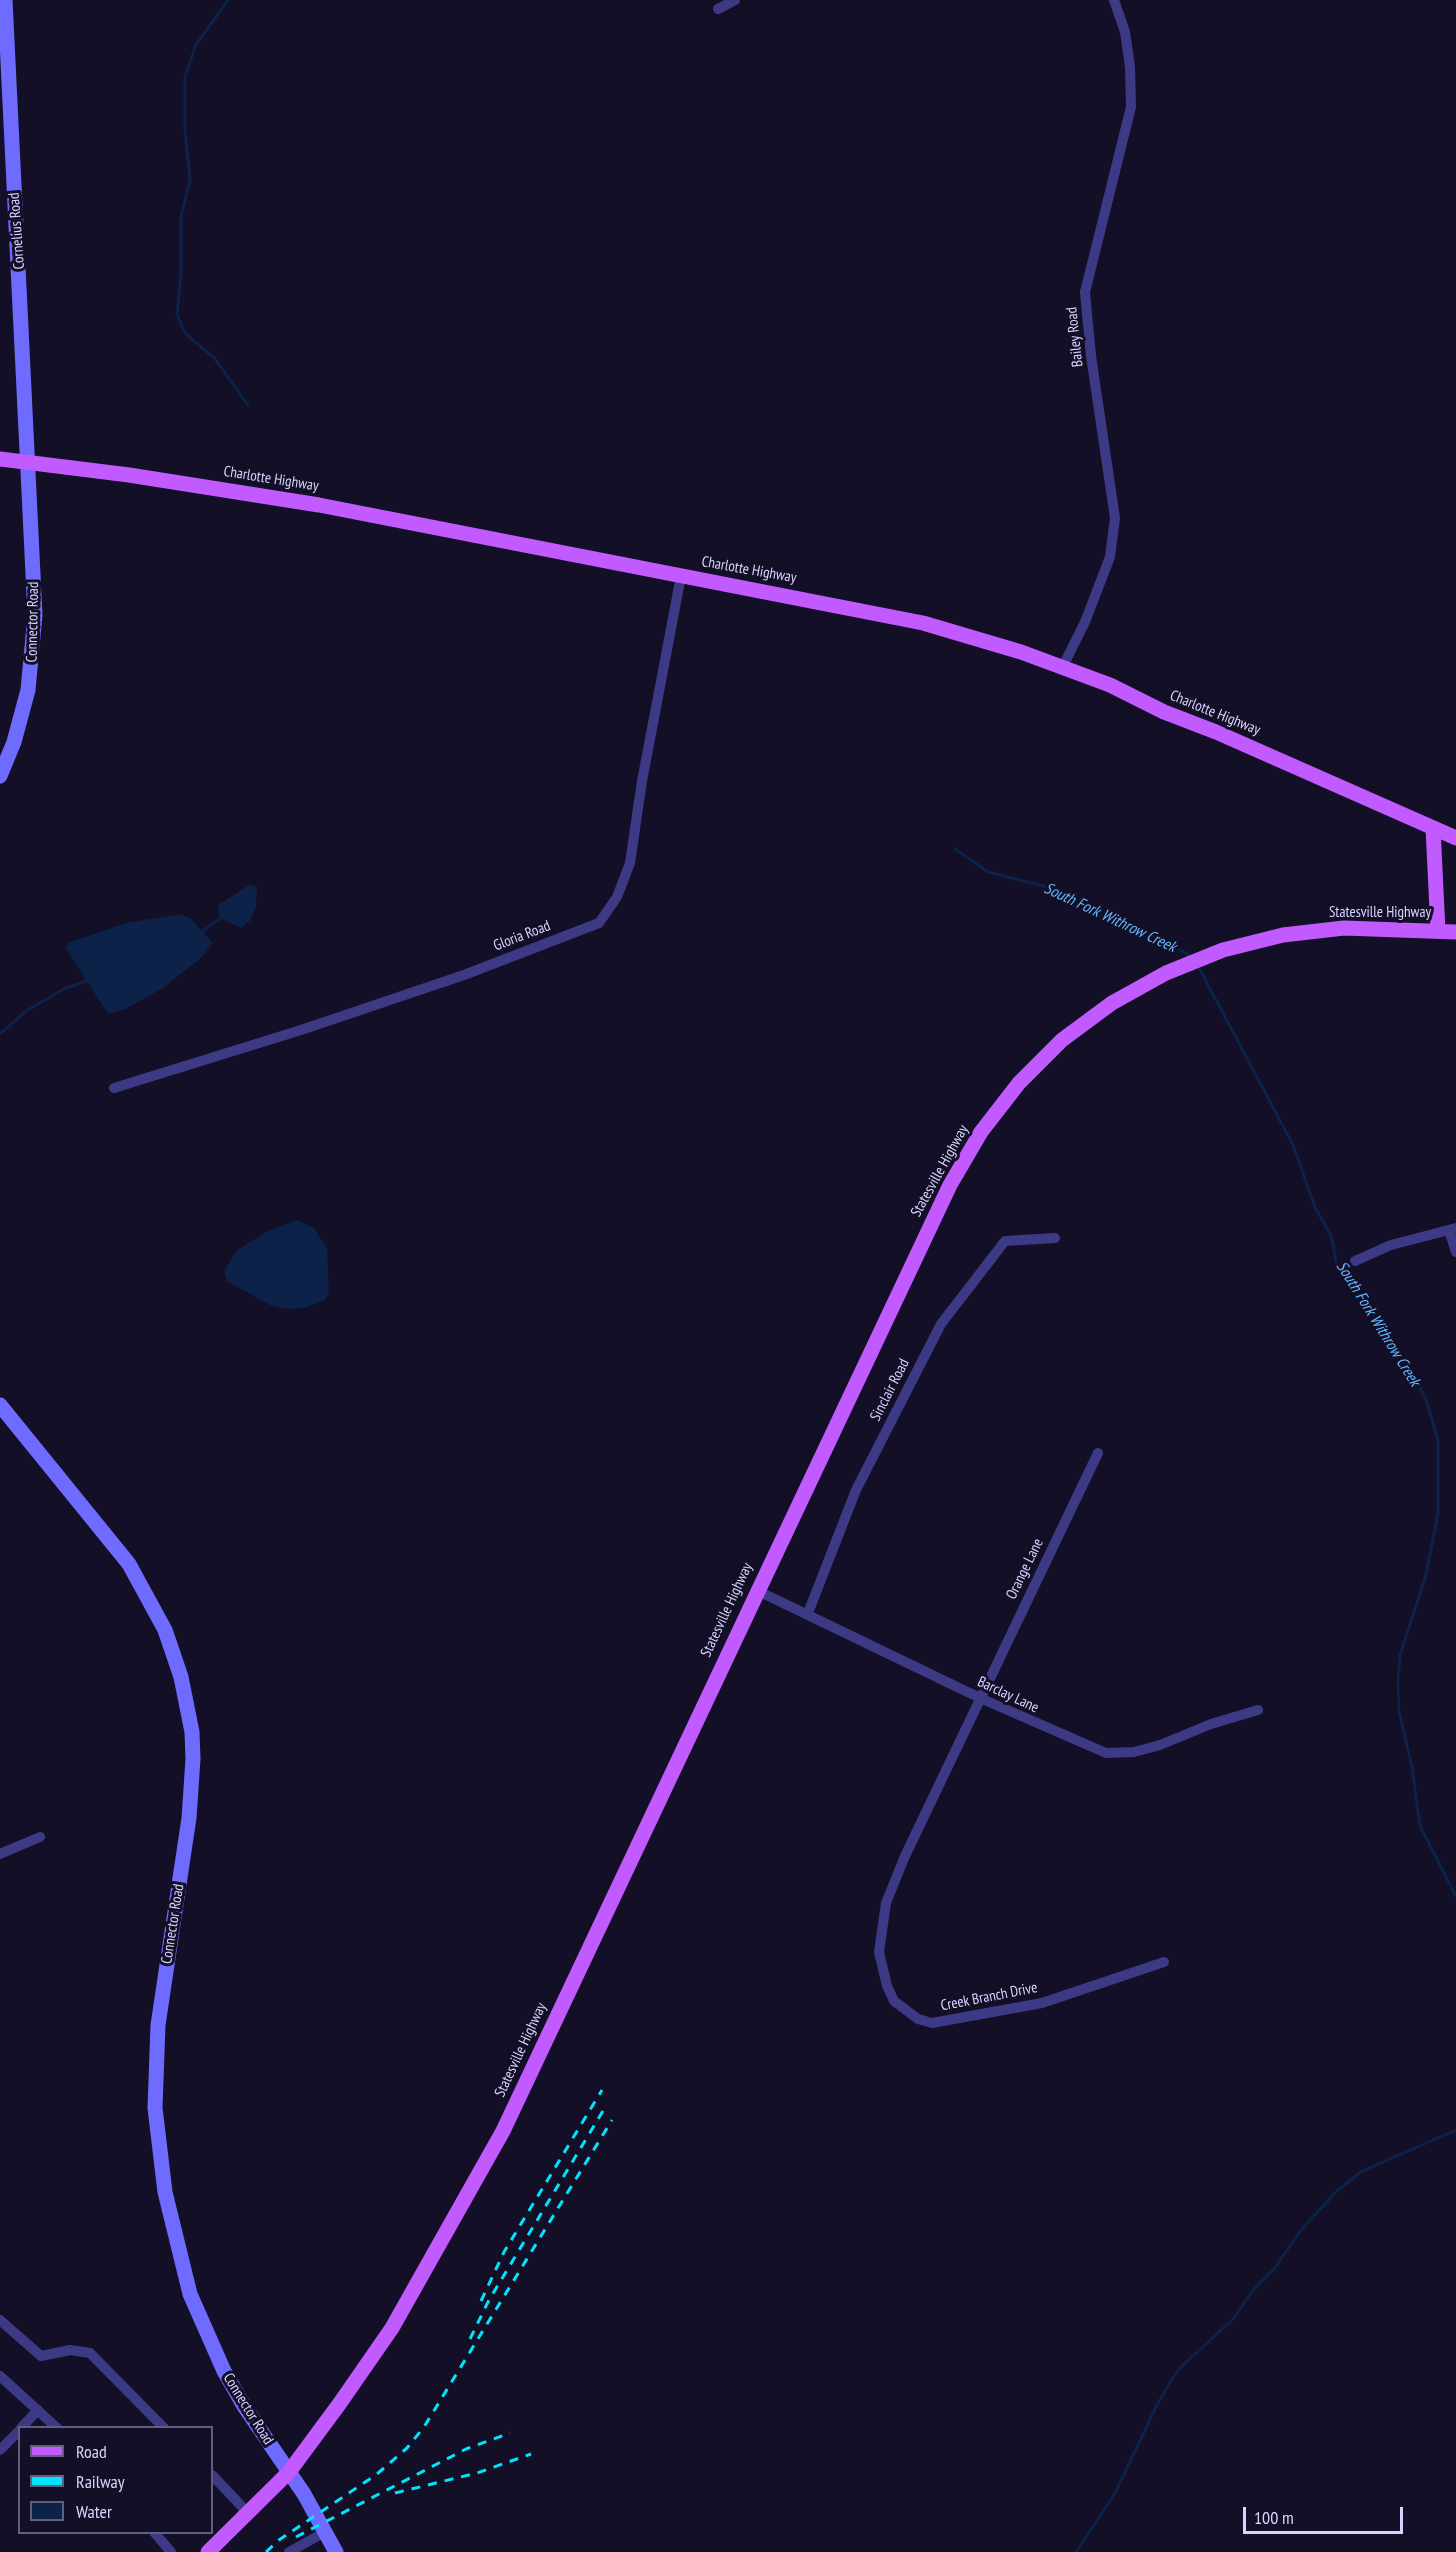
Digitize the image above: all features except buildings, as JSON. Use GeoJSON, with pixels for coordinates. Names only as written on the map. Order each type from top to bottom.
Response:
{"type":"FeatureCollection","features":[{"type":"Feature","properties":{"kind":"main road","name":"Charlotte Highway"},"geometry":{"type":"LineString","coordinates":[[0,459],[319,505],[903,618],[982,639],[1063,666],[1456,838]]}},
{"type":"Feature","properties":{"kind":"main road"},"geometry":{"type":"LineString","coordinates":[[1433,828],[1438,931]]}},
{"type":"Feature","properties":{"kind":"main road","name":"Statesville Highway"},"geometry":{"type":"LineString","coordinates":[[208,2552],[289,2472],[392,2328],[503,2131],[756,1590],[950,1185],[981,1132],[1006,1100],[1062,1040],[1112,1003],[1166,973],[1223,950],[1282,935],[1344,928],[1456,932]]}},
{"type":"Feature","properties":{"kind":"street","name":"Cornelius Road"},"geometry":{"type":"LineString","coordinates":[[5,0],[29,462]]}},
{"type":"Feature","properties":{"kind":"street"},"geometry":{"type":"LineString","coordinates":[[718,9],[735,0]]}},
{"type":"Feature","properties":{"kind":"street","name":"Bailey Road"},"geometry":{"type":"LineString","coordinates":[[1063,666],[1085,622],[1110,557],[1114,518],[1090,356],[1085,292],[1131,107],[1130,67],[1125,32],[1114,0]]}},
{"type":"Feature","properties":{"kind":"street","name":"Connector Road"},"geometry":{"type":"LineString","coordinates":[[0,776],[23,713],[32,666],[35,615],[29,462]]}},
{"type":"Feature","properties":{"kind":"street","name":"Gloria Road"},"geometry":{"type":"LineString","coordinates":[[114,1088],[301,1030],[464,975],[599,923],[617,897],[630,863],[642,781],[681,576]]}},
{"type":"Feature","properties":{"kind":"street"},"geometry":{"type":"LineString","coordinates":[[1355,1261],[1391,1245],[1453,1229],[1456,1252]]}},
{"type":"Feature","properties":{"kind":"street","name":"Sinclair Road"},"geometry":{"type":"LineString","coordinates":[[808,1614],[856,1490],[941,1324],[1005,1241],[1055,1239]]}},
{"type":"Feature","properties":{"kind":"street","name":"Connector Road"},"geometry":{"type":"LineString","coordinates":[[0,1405],[129,1564],[165,1630],[181,1677],[192,1732],[192,1791],[158,2025],[155,2108],[167,2203],[180,2260],[204,2329],[244,2406],[289,2472],[336,2552]]}},
{"type":"Feature","properties":{"kind":"street","name":"Orange Lane"},"geometry":{"type":"LineString","coordinates":[[980,1698],[1098,1454]]}},
{"type":"Feature","properties":{"kind":"street","name":"Barclay Lane"},"geometry":{"type":"LineString","coordinates":[[756,1590],[980,1698],[1106,1754],[1134,1752],[1160,1745],[1211,1724],[1258,1710]]}},
{"type":"Feature","properties":{"kind":"street","name":"Creek Branch Drive"},"geometry":{"type":"LineString","coordinates":[[980,1698],[905,1856],[886,1903],[879,1952],[887,1986],[894,2001],[918,2019],[932,2023],[948,2022],[1042,2003],[1164,1962]]}},
{"type":"Feature","properties":{"kind":"street"},"geometry":{"type":"LineString","coordinates":[[0,1854],[40,1838]]}},
{"type":"Feature","properties":{"kind":"street"},"geometry":{"type":"LineString","coordinates":[[0,2320],[41,2356],[70,2350],[90,2353],[163,2426]]}},
{"type":"Feature","properties":{"kind":"street"},"geometry":{"type":"LineString","coordinates":[[0,2376],[56,2426]]}},
{"type":"Feature","properties":{"kind":"street"},"geometry":{"type":"LineString","coordinates":[[22,2426],[38,2410]]}},
{"type":"Feature","properties":{"kind":"street"},"geometry":{"type":"LineString","coordinates":[[0,2450],[18,2430]]}},
{"type":"Feature","properties":{"kind":"street"},"geometry":{"type":"LineString","coordinates":[[213,2476],[248,2512]]}},
{"type":"Feature","properties":{"kind":"street"},"geometry":{"type":"LineString","coordinates":[[289,2552],[325,2532]]}},
{"type":"Feature","properties":{"kind":"street"},"geometry":{"type":"LineString","coordinates":[[156,2534],[171,2552]]}},
{"type":"Feature","properties":{"kind":"water"},"geometry":{"type":"Polygon","coordinates":[[[249,885],[257,887],[256,907],[250,921],[241,928],[220,918],[218,907],[221,903],[249,885]]]}},
{"type":"Feature","properties":{"kind":"water"},"geometry":{"type":"Polygon","coordinates":[[[181,914],[190,918],[213,943],[202,957],[163,988],[126,1009],[108,1014],[65,947],[68,943],[126,923],[181,914]]]}},
{"type":"Feature","properties":{"kind":"water"},"geometry":{"type":"Polygon","coordinates":[[[297,1220],[314,1228],[327,1248],[329,1292],[325,1300],[305,1308],[285,1309],[270,1305],[227,1281],[224,1272],[236,1251],[266,1232],[297,1220]]]}},
{"type":"Feature","properties":{"kind":"waterway"},"geometry":{"type":"LineString","coordinates":[[228,0],[196,45],[185,76],[185,130],[190,180],[181,217],[181,272],[177,315],[185,333],[215,359],[248,405]]}},
{"type":"Feature","properties":{"kind":"waterway","name":"South Fork Withrow Creek"},"geometry":{"type":"LineString","coordinates":[[955,849],[988,872],[1043,886],[1100,915],[1159,937],[1192,957]]}},
{"type":"Feature","properties":{"kind":"waterway"},"geometry":{"type":"LineString","coordinates":[[201,932],[222,917]]}},
{"type":"Feature","properties":{"kind":"waterway","name":"South Fork Withrow Creek"},"geometry":{"type":"LineString","coordinates":[[1197,964],[1293,1145],[1315,1207],[1332,1238],[1336,1262],[1375,1327],[1419,1385],[1427,1402],[1438,1441],[1438,1513],[1426,1575],[1400,1655],[1399,1711],[1412,1767],[1420,1826],[1456,1896]]}},
{"type":"Feature","properties":{"kind":"waterway"},"geometry":{"type":"LineString","coordinates":[[0,1034],[26,1011],[64,989],[89,980]]}},
{"type":"Feature","properties":{"kind":"waterway"},"geometry":{"type":"LineString","coordinates":[[1076,2552],[1115,2493],[1172,2379],[1182,2366],[1233,2319],[1253,2290],[1274,2269],[1301,2230],[1337,2191],[1362,2171],[1456,2130]]}},
{"type":"Feature","properties":{"kind":"railway"},"geometry":{"type":"LineString","coordinates":[[481,2301],[504,2252],[602,2090]]}},
{"type":"Feature","properties":{"kind":"railway"},"geometry":{"type":"LineString","coordinates":[[470,2339],[489,2300],[606,2106]]}},
{"type":"Feature","properties":{"kind":"railway"},"geometry":{"type":"LineString","coordinates":[[266,2552],[279,2540],[377,2474],[407,2448],[424,2427],[612,2120]]}},
{"type":"Feature","properties":{"kind":"railway"},"geometry":{"type":"LineString","coordinates":[[296,2537],[466,2449],[510,2433]]}},
{"type":"Feature","properties":{"kind":"railway"},"geometry":{"type":"LineString","coordinates":[[395,2493],[477,2473],[531,2454]]}}]}
